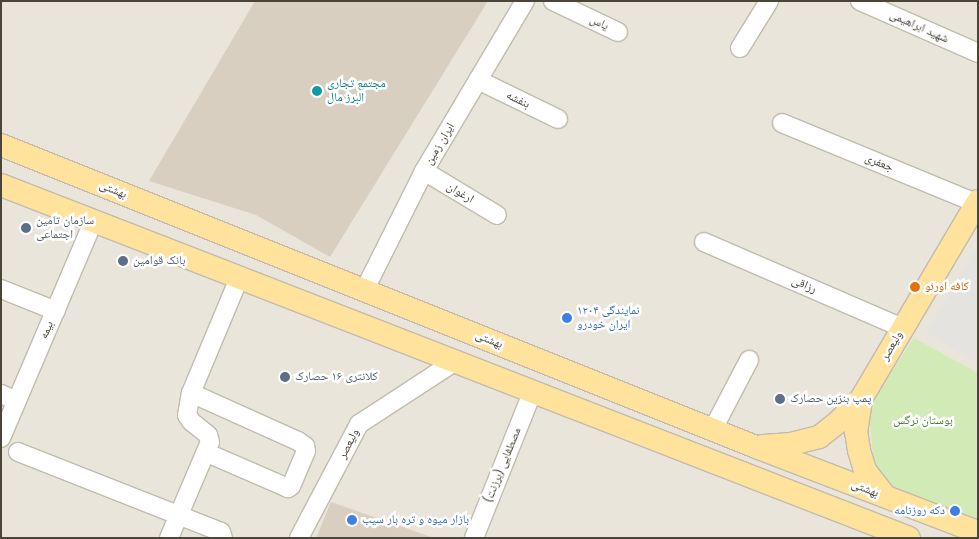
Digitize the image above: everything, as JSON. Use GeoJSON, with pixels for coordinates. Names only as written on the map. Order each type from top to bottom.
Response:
{"type":"FeatureCollection","features":[{"type":"Feature","properties":{"kind":"main road","name":"بهشتی"},"geometry":{"type":"LineString","coordinates":[[1,145],[756,447],[978,532]]}},
{"type":"Feature","properties":{"kind":"main road"},"geometry":{"type":"LineString","coordinates":[[70,213],[81,212],[90,205],[93,194],[87,180]]}},
{"type":"Feature","properties":{"kind":"main road"},"geometry":{"type":"LineString","coordinates":[[1,185],[128,236],[909,538]]}},
{"type":"Feature","properties":{"kind":"main road"},"geometry":{"type":"LineString","coordinates":[[128,236],[121,223],[122,212],[129,204],[140,201]]}},
{"type":"Feature","properties":{"kind":"main road","name":"ولیعصر"},"geometry":{"type":"LineString","coordinates":[[886,497],[865,470],[859,450],[856,432],[861,399],[977,202]]}},
{"type":"Feature","properties":{"kind":"main road"},"geometry":{"type":"LineString","coordinates":[[756,447],[791,444],[819,437],[838,422],[861,399]]}},
{"type":"Feature","properties":{"kind":"street","name":"ایران زمین"},"geometry":{"type":"LineString","coordinates":[[364,291],[424,172],[525,1]]}},
{"type":"Feature","properties":{"kind":"street","name":"یاس"},"geometry":{"type":"LineString","coordinates":[[552,1],[618,32]]}},
{"type":"Feature","properties":{"kind":"street"},"geometry":{"type":"LineString","coordinates":[[740,48],[769,1]]}},
{"type":"Feature","properties":{"kind":"street","name":"شهید ابراهیمی"},"geometry":{"type":"LineString","coordinates":[[860,1],[978,53]]}},
{"type":"Feature","properties":{"kind":"street","name":"بنفشه"},"geometry":{"type":"LineString","coordinates":[[478,80],[558,119]]}},
{"type":"Feature","properties":{"kind":"street","name":"جعفری"},"geometry":{"type":"LineString","coordinates":[[782,123],[977,202]]}},
{"type":"Feature","properties":{"kind":"street","name":"ارغوان"},"geometry":{"type":"LineString","coordinates":[[424,172],[497,215]]}},
{"type":"Feature","properties":{"kind":"street","name":"بیمه"},"geometry":{"type":"LineString","coordinates":[[1,438],[9,398],[56,310],[94,222]]}},
{"type":"Feature","properties":{"kind":"street","name":"رزاقی"},"geometry":{"type":"LineString","coordinates":[[704,242],[903,328]]}},
{"type":"Feature","properties":{"kind":"street"},"geometry":{"type":"LineString","coordinates":[[170,538],[210,442],[208,434],[187,415],[191,393],[239,278]]}},
{"type":"Feature","properties":{"kind":"street"},"geometry":{"type":"LineString","coordinates":[[1,289],[56,310]]}},
{"type":"Feature","properties":{"kind":"street"},"geometry":{"type":"LineString","coordinates":[[712,429],[748,360]]}},
{"type":"Feature","properties":{"kind":"street","name":"ولیعصر"},"geometry":{"type":"LineString","coordinates":[[299,538],[359,424],[454,362]]}},
{"type":"Feature","properties":{"kind":"street"},"geometry":{"type":"LineString","coordinates":[[191,393],[298,441],[305,446],[306,451],[291,486],[288,488],[207,453]]}},
{"type":"Feature","properties":{"kind":"street","name":"مصطفایی (برزنت)"},"geometry":{"type":"LineString","coordinates":[[474,538],[532,393]]}},
{"type":"Feature","properties":{"kind":"street"},"geometry":{"type":"LineString","coordinates":[[18,452],[221,532],[222,538]]}},
{"type":"Feature","properties":{"kind":"shaded area"},"geometry":{"type":"Polygon","coordinates":[[[1,1],[978,1],[978,538],[1,538],[1,1]]]}},
{"type":"Feature","properties":{"kind":"shaded area"},"geometry":{"type":"Polygon","coordinates":[[[978,244],[978,363],[926,333],[978,244]]]}},
{"type":"Feature","properties":{"kind":"green space","name":"بوستان نرگس"},"geometry":{"type":"Polygon","coordinates":[[[914,338],[978,373],[978,524],[893,493],[874,461],[868,407],[914,338]]]}},
{"type":"Feature","properties":{"kind":"building","name":"مجتمع تجاری البرز مال"},"geometry":{"type":"Polygon","coordinates":[[[255,1],[488,1],[330,257],[256,215],[149,181],[255,1]]]}},
{"type":"Feature","properties":{"kind":"building","name":"بازار میوه و تره بار سیب"},"geometry":{"type":"Polygon","coordinates":[[[331,502],[431,537],[431,538],[316,538],[331,502]]]}},
{"type":"Feature","properties":{"kind":"place","name":"مجتمع تجاری البرز مال"},"geometry":{"type":"Point","coordinates":[317,91]}},
{"type":"Feature","properties":{"kind":"place","name":"سازمان تامین اجتماعی"},"geometry":{"type":"Point","coordinates":[26,228]}},
{"type":"Feature","properties":{"kind":"place","name":"بانک قوامین"},"geometry":{"type":"Point","coordinates":[123,261]}},
{"type":"Feature","properties":{"kind":"place","name":"کافه اورئو"},"geometry":{"type":"Point","coordinates":[915,287]}},
{"type":"Feature","properties":{"kind":"place","name":"۱۲۰۴ نمایندگی ایران خودرو"},"geometry":{"type":"Point","coordinates":[567,318]}},
{"type":"Feature","properties":{"kind":"place","name":"کلانتری ۱۶ حصارک"},"geometry":{"type":"Point","coordinates":[285,377]}},
{"type":"Feature","properties":{"kind":"place","name":"پمپ بنزین حصارک"},"geometry":{"type":"Point","coordinates":[780,399]}},
{"type":"Feature","properties":{"kind":"place","name":"دکه روزنامه"},"geometry":{"type":"Point","coordinates":[955,511]}},
{"type":"Feature","properties":{"kind":"place","name":"بازار میوه و تره بار سیب"},"geometry":{"type":"Point","coordinates":[352,520]}}]}
